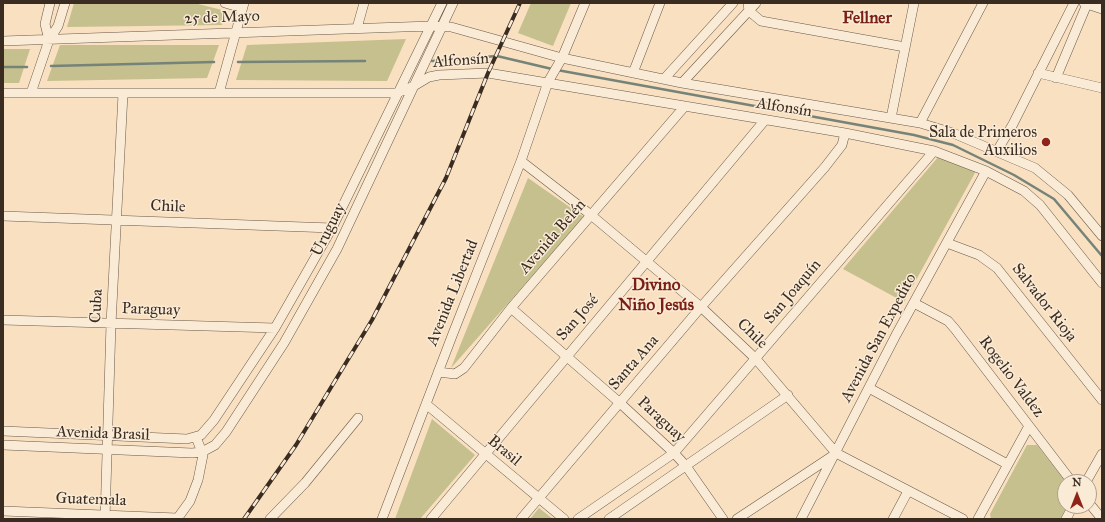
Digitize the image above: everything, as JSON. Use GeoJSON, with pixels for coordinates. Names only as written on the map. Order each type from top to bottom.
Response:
{"type":"FeatureCollection","features":[{"type":"Feature","properties":{"kind":"street"},"geometry":{"type":"LineString","coordinates":[[49,40],[45,24],[50,3]]}},
{"type":"Feature","properties":{"kind":"street"},"geometry":{"type":"LineString","coordinates":[[31,93],[49,40],[58,26],[65,3]]}},
{"type":"Feature","properties":{"kind":"street"},"geometry":{"type":"LineString","coordinates":[[219,93],[243,5],[225,3]]}},
{"type":"Feature","properties":{"kind":"street"},"geometry":{"type":"LineString","coordinates":[[357,28],[364,3]]}},
{"type":"Feature","properties":{"kind":"street","name":"Uruguay"},"geometry":{"type":"LineString","coordinates":[[196,437],[201,435],[214,420],[275,328],[332,228],[442,3]]}},
{"type":"Feature","properties":{"kind":"street","name":"Uruguay"},"geometry":{"type":"LineString","coordinates":[[202,452],[215,444],[226,432],[284,343],[337,249],[453,3]]}},
{"type":"Feature","properties":{"kind":"street","name":"Avenida Libertad"},"geometry":{"type":"LineString","coordinates":[[382,519],[521,162],[549,80],[560,62],[585,3]]}},
{"type":"Feature","properties":{"kind":"street"},"geometry":{"type":"LineString","coordinates":[[633,73],[660,3]]}},
{"type":"Feature","properties":{"kind":"street"},"geometry":{"type":"LineString","coordinates":[[664,79],[733,3]]}},
{"type":"Feature","properties":{"kind":"street"},"geometry":{"type":"LineString","coordinates":[[682,83],[748,7],[756,3]]}},
{"type":"Feature","properties":{"kind":"street"},"geometry":{"type":"LineString","coordinates":[[891,118],[914,3]]}},
{"type":"Feature","properties":{"kind":"street"},"geometry":{"type":"LineString","coordinates":[[920,123],[983,3]]}},
{"type":"Feature","properties":{"kind":"street"},"geometry":{"type":"LineString","coordinates":[[997,151],[1013,124],[1074,3]]}},
{"type":"Feature","properties":{"kind":"street"},"geometry":{"type":"LineString","coordinates":[[1056,78],[1085,3],[1102,9]]}},
{"type":"Feature","properties":{"kind":"street"},"geometry":{"type":"LineString","coordinates":[[748,7],[761,21],[905,47]]}},
{"type":"Feature","properties":{"kind":"street","name":"25 de Mayo"},"geometry":{"type":"LineString","coordinates":[[3,41],[442,26]]}},
{"type":"Feature","properties":{"kind":"street","name":"Alfonsín"},"geometry":{"type":"LineString","coordinates":[[442,26],[464,29],[560,62],[633,73],[682,83],[920,123],[953,133],[1035,168],[1053,181],[1068,195],[1102,236]]}},
{"type":"Feature","properties":{"kind":"street","name":"Alfonsín"},"geometry":{"type":"LineString","coordinates":[[414,86],[429,77],[439,75],[473,73],[504,74],[549,80],[684,106],[844,133],[934,151],[986,172],[1024,191],[1040,205],[1102,283]]}},
{"type":"Feature","properties":{"kind":"street"},"geometry":{"type":"LineString","coordinates":[[1038,74],[1102,88]]}},
{"type":"Feature","properties":{"kind":"street"},"geometry":{"type":"LineString","coordinates":[[3,93],[398,93],[414,86]]}},
{"type":"Feature","properties":{"kind":"street","name":"Cuba"},"geometry":{"type":"LineString","coordinates":[[105,518],[111,324],[123,94]]}},
{"type":"Feature","properties":{"kind":"street","name":"Avenida Belén"},"geometry":{"type":"LineString","coordinates":[[438,372],[455,374],[464,368],[511,308],[684,106]]}},
{"type":"Feature","properties":{"kind":"street","name":"San José"},"geometry":{"type":"LineString","coordinates":[[431,519],[764,120]]}},
{"type":"Feature","properties":{"kind":"street","name":"Santa Ana"},"geometry":{"type":"LineString","coordinates":[[521,519],[829,161],[842,145],[844,133]]}},
{"type":"Feature","properties":{"kind":"street","name":"San Joaquín"},"geometry":{"type":"LineString","coordinates":[[578,519],[674,452],[756,359],[934,151]]}},
{"type":"Feature","properties":{"kind":"street","name":"Chile"},"geometry":{"type":"LineString","coordinates":[[521,162],[592,215],[701,308],[756,359],[788,395],[836,454],[963,519]]}},
{"type":"Feature","properties":{"kind":"street","name":"Avenida San Expedito"},"geometry":{"type":"LineString","coordinates":[[801,519],[914,303],[986,172]]}},
{"type":"Feature","properties":{"kind":"street","name":"Chile"},"geometry":{"type":"LineString","coordinates":[[3,216],[332,228]]}},
{"type":"Feature","properties":{"kind":"street","name":"Salvador Rioja"},"geometry":{"type":"LineString","coordinates":[[947,243],[979,255],[997,268],[1102,400]]}},
{"type":"Feature","properties":{"kind":"street","name":"Rogelio Valdez"},"geometry":{"type":"LineString","coordinates":[[914,303],[948,321],[956,328],[1066,474]]}},
{"type":"Feature","properties":{"kind":"street","name":"Paraguay"},"geometry":{"type":"LineString","coordinates":[[511,308],[674,452],[686,466],[723,519]]}},
{"type":"Feature","properties":{"kind":"street","name":"Paraguay"},"geometry":{"type":"LineString","coordinates":[[3,320],[275,328]]}},
{"type":"Feature","properties":{"kind":"street"},"geometry":{"type":"LineString","coordinates":[[869,388],[1007,464]]}},
{"type":"Feature","properties":{"kind":"street"},"geometry":{"type":"LineString","coordinates":[[609,519],[788,395]]}},
{"type":"Feature","properties":{"kind":"street","name":"Brasil"},"geometry":{"type":"LineString","coordinates":[[426,404],[564,519]]}},
{"type":"Feature","properties":{"kind":"street"},"geometry":{"type":"LineString","coordinates":[[270,519],[305,483],[358,418]]}},
{"type":"Feature","properties":{"kind":"street"},"geometry":{"type":"LineString","coordinates":[[978,519],[1029,426]]}},
{"type":"Feature","properties":{"kind":"street"},"geometry":{"type":"LineString","coordinates":[[3,431],[187,439],[196,437],[203,455],[198,480],[190,501],[177,519]]}},
{"type":"Feature","properties":{"kind":"street","name":"Avenida Brasil"},"geometry":{"type":"LineString","coordinates":[[3,445],[202,452]]}},
{"type":"Feature","properties":{"kind":"street"},"geometry":{"type":"LineString","coordinates":[[737,519],[836,454]]}},
{"type":"Feature","properties":{"kind":"street"},"geometry":{"type":"LineString","coordinates":[[1091,474],[1102,454]]}},
{"type":"Feature","properties":{"kind":"street"},"geometry":{"type":"LineString","coordinates":[[893,519],[908,491]]}},
{"type":"Feature","properties":{"kind":"street","name":"Guatemala"},"geometry":{"type":"LineString","coordinates":[[3,511],[105,518],[177,519]]}},
{"type":"Feature","properties":{"kind":"shaded area"},"geometry":{"type":"Polygon","coordinates":[[[74,3],[194,3],[226,11],[222,25],[67,27],[74,3]]]}},
{"type":"Feature","properties":{"kind":"shaded area"},"geometry":{"type":"Polygon","coordinates":[[[531,3],[571,3],[553,46],[518,33],[531,3]]]}},
{"type":"Feature","properties":{"kind":"shaded area"},"geometry":{"type":"Polygon","coordinates":[[[406,39],[387,81],[236,80],[247,45],[406,39]]]}},
{"type":"Feature","properties":{"kind":"shaded area"},"geometry":{"type":"Polygon","coordinates":[[[60,45],[219,45],[207,78],[47,81],[60,45]]]}},
{"type":"Feature","properties":{"kind":"shaded area"},"geometry":{"type":"Polygon","coordinates":[[[3,49],[30,49],[19,83],[3,83],[3,49]]]}},
{"type":"Feature","properties":{"kind":"shaded area"},"geometry":{"type":"Polygon","coordinates":[[[939,156],[976,171],[904,302],[843,269],[939,156]]]}},
{"type":"Feature","properties":{"kind":"shaded area"},"geometry":{"type":"Polygon","coordinates":[[[528,178],[584,217],[451,368],[528,178]]]}},
{"type":"Feature","properties":{"kind":"shaded area"},"geometry":{"type":"Polygon","coordinates":[[[432,419],[475,455],[420,519],[395,519],[432,419]]]}},
{"type":"Feature","properties":{"kind":"shaded area"},"geometry":{"type":"Polygon","coordinates":[[[1027,445],[1037,445],[1060,474],[1057,474],[1057,514],[1064,514],[1061,519],[991,519],[990,514],[1027,445]]]}},
{"type":"Feature","properties":{"kind":"shaded area"},"geometry":{"type":"Polygon","coordinates":[[[539,508],[553,519],[530,519],[539,508]]]}},
{"type":"Feature","properties":{"kind":"waterway"},"geometry":{"type":"LineString","coordinates":[[432,61],[497,56],[552,69]]}},
{"type":"Feature","properties":{"kind":"waterway"},"geometry":{"type":"LineString","coordinates":[[238,62],[365,61]]}},
{"type":"Feature","properties":{"kind":"waterway"},"geometry":{"type":"LineString","coordinates":[[51,66],[214,62]]}},
{"type":"Feature","properties":{"kind":"waterway"},"geometry":{"type":"LineString","coordinates":[[3,67],[27,67]]}},
{"type":"Feature","properties":{"kind":"waterway"},"geometry":{"type":"LineString","coordinates":[[557,70],[914,135],[953,145],[1014,175],[1054,199],[1102,256]]}},
{"type":"Feature","properties":{"kind":"railway"},"geometry":{"type":"LineString","coordinates":[[244,519],[296,445],[372,320],[446,178],[488,73],[520,3]]}},
{"type":"Feature","properties":{"kind":"place","name":"Sala de Primeros Auxilios"},"geometry":{"type":"Point","coordinates":[1046,142]}},
{"type":"Feature","properties":{"kind":"district","name":"Fellner"},"geometry":{"type":"Point","coordinates":[867,19]}},
{"type":"Feature","properties":{"kind":"district","name":"Divino Niño Jesús"},"geometry":{"type":"Point","coordinates":[656,296]}}]}
